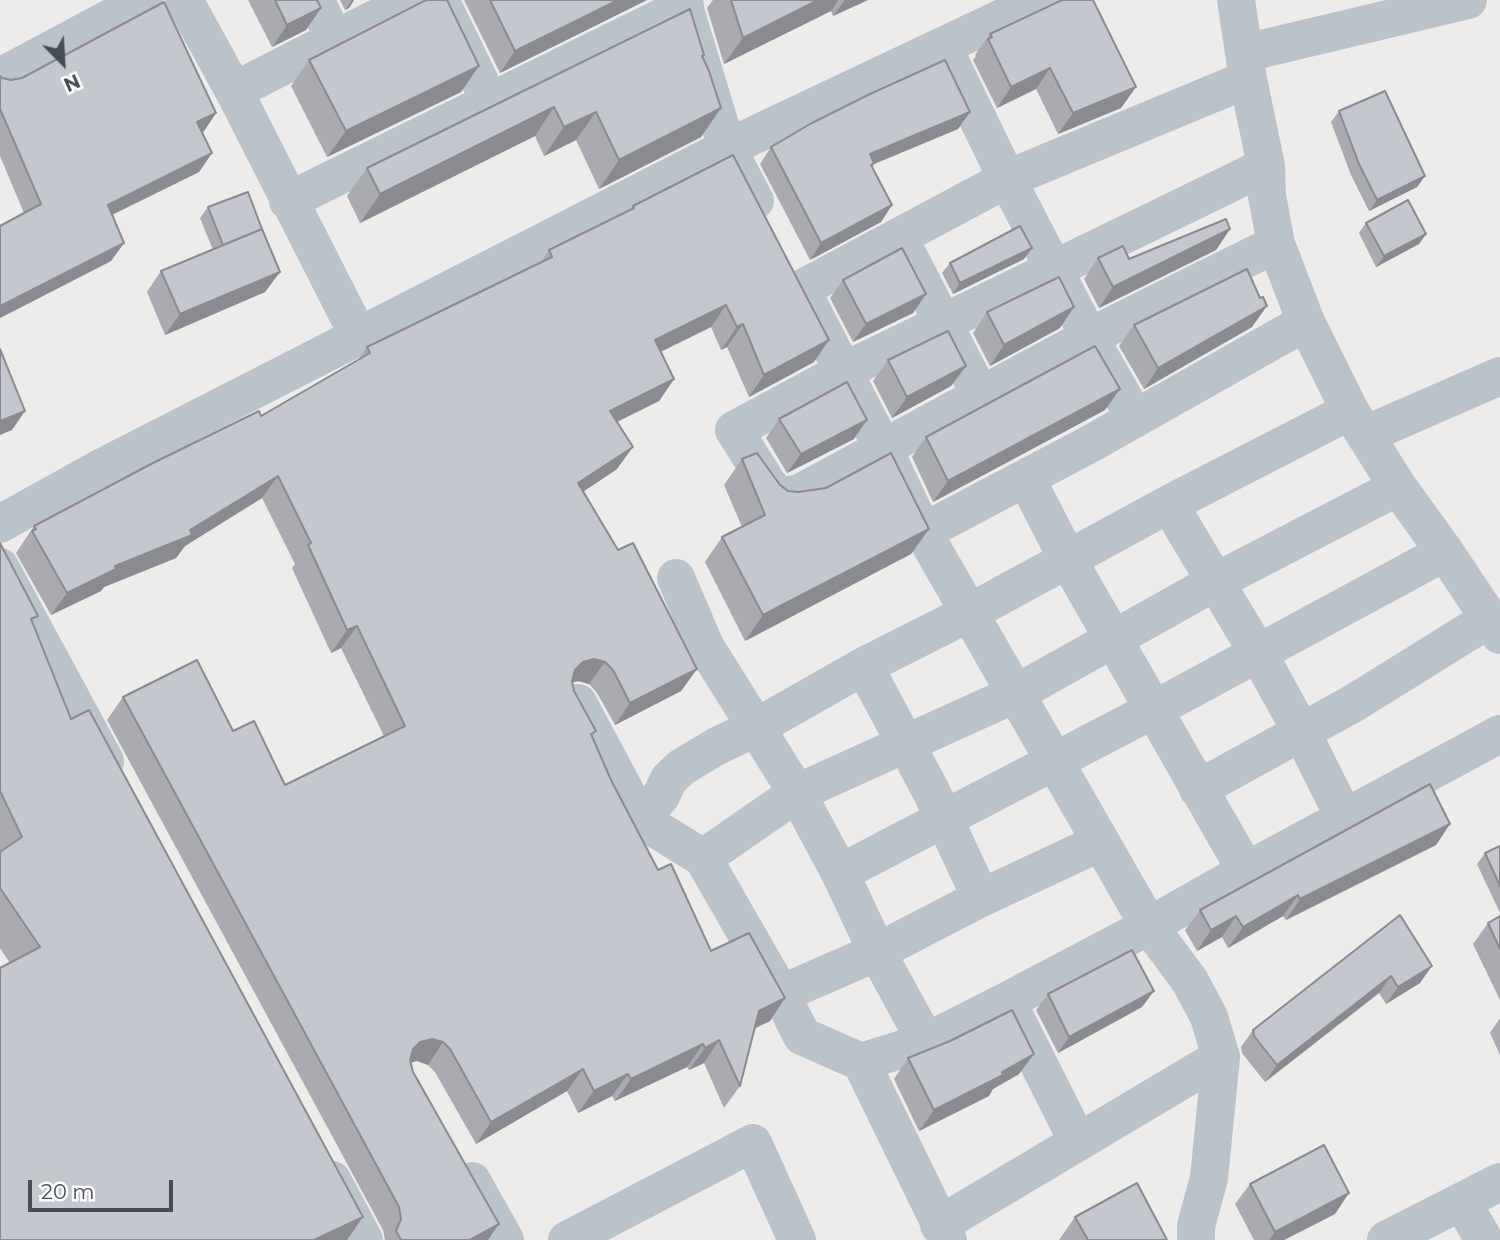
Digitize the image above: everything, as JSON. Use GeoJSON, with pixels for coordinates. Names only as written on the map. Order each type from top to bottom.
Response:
{"type":"FeatureCollection","features":[{"type":"Feature","properties":{"kind":"street"},"geometry":{"type":"LineString","coordinates":[[0,77],[144,0]]}},
{"type":"Feature","properties":{"kind":"street"},"geometry":{"type":"LineString","coordinates":[[184,0],[234,91],[359,335]]}},
{"type":"Feature","properties":{"kind":"street"},"geometry":{"type":"LineString","coordinates":[[315,0],[335,39]]}},
{"type":"Feature","properties":{"kind":"street"},"geometry":{"type":"LineString","coordinates":[[234,91],[412,0]]}},
{"type":"Feature","properties":{"kind":"street"},"geometry":{"type":"LineString","coordinates":[[440,0],[490,102]]}},
{"type":"Feature","properties":{"kind":"street"},"geometry":{"type":"LineString","coordinates":[[0,524],[96,470],[727,148],[1040,0]]}},
{"type":"Feature","properties":{"kind":"street"},"geometry":{"type":"LineString","coordinates":[[1198,789],[1494,627],[1358,423],[1307,322],[1276,244],[1267,196],[1266,166],[1236,0]]}},
{"type":"Feature","properties":{"kind":"street"},"geometry":{"type":"LineString","coordinates":[[801,289],[1007,179],[1246,66],[1468,0]]}},
{"type":"Feature","properties":{"kind":"street"},"geometry":{"type":"LineString","coordinates":[[288,201],[683,3],[727,148],[884,450],[923,532],[1149,926],[1190,981],[1209,1017],[1220,1057],[1209,1178],[1196,1226],[1196,1240]]}},
{"type":"Feature","properties":{"kind":"street"},"geometry":{"type":"LineString","coordinates":[[943,47],[1007,179],[1089,337],[1135,418]]}},
{"type":"Feature","properties":{"kind":"street"},"geometry":{"type":"LineString","coordinates":[[1266,166],[842,372],[734,430],[778,496],[798,495],[1089,337],[1276,244]]}},
{"type":"Feature","properties":{"kind":"street"},"geometry":{"type":"LineString","coordinates":[[899,238],[982,396]]}},
{"type":"Feature","properties":{"kind":"street"},"geometry":{"type":"LineString","coordinates":[[923,532],[1307,322]]}},
{"type":"Feature","properties":{"kind":"street"},"geometry":{"type":"LineString","coordinates":[[640,819],[661,796],[669,779],[682,767],[717,746],[755,728],[864,666],[969,613],[1168,504],[1358,423],[1500,376]]}},
{"type":"Feature","properties":{"kind":"street"},"geometry":{"type":"LineString","coordinates":[[1026,478],[1067,558],[1246,871]]}},
{"type":"Feature","properties":{"kind":"street"},"geometry":{"type":"LineString","coordinates":[[703,858],[797,793],[1015,694],[1214,582],[1398,486]]}},
{"type":"Feature","properties":{"kind":"street"},"geometry":{"type":"LineString","coordinates":[[1168,504],[1258,653],[1344,817]]}},
{"type":"Feature","properties":{"kind":"street"},"geometry":{"type":"LineString","coordinates":[[840,873],[1055,762],[1445,552]]}},
{"type":"Feature","properties":{"kind":"street"},"geometry":{"type":"LineString","coordinates":[[0,567],[123,796]]}},
{"type":"Feature","properties":{"kind":"street"},"geometry":{"type":"LineString","coordinates":[[676,579],[705,646],[797,793],[840,873],[877,952],[926,1042]]}},
{"type":"Feature","properties":{"kind":"street"},"geometry":{"type":"LineString","coordinates":[[864,666],[944,818],[982,898]]}},
{"type":"Feature","properties":{"kind":"street"},"geometry":{"type":"LineString","coordinates":[[578,703],[640,819],[703,858],[802,1036],[861,1062],[944,1233],[1078,1142],[1220,1057]]}},
{"type":"Feature","properties":{"kind":"street"},"geometry":{"type":"LineString","coordinates":[[861,1062],[926,1042],[1007,1001],[1500,734]]}},
{"type":"Feature","properties":{"kind":"street"},"geometry":{"type":"LineString","coordinates":[[781,994],[877,952],[982,898],[1101,842]]}},
{"type":"Feature","properties":{"kind":"street"},"geometry":{"type":"LineString","coordinates":[[1007,1001],[1078,1142]]}},
{"type":"Feature","properties":{"kind":"street"},"geometry":{"type":"LineString","coordinates":[[567,1240],[753,1143],[797,1240]]}},
{"type":"Feature","properties":{"kind":"street"},"geometry":{"type":"LineString","coordinates":[[457,1155],[505,1240]]}},
{"type":"Feature","properties":{"kind":"street"},"geometry":{"type":"LineString","coordinates":[[318,1156],[364,1240]]}},
{"type":"Feature","properties":{"kind":"street"},"geometry":{"type":"LineString","coordinates":[[1385,1240],[1500,1182]]}},
{"type":"Feature","properties":{"kind":"street"},"geometry":{"type":"LineString","coordinates":[[1462,1202],[1484,1240]]}},
{"type":"Feature","properties":{"kind":"building"},"geometry":{"type":"Polygon","coordinates":[[[275,0],[317,0],[321,8],[287,25],[275,0]]]}},
{"type":"Feature","properties":{"kind":"building"},"geometry":{"type":"Polygon","coordinates":[[[426,0],[447,0],[479,66],[346,131],[309,60],[426,0]]]}},
{"type":"Feature","properties":{"kind":"building"},"geometry":{"type":"Polygon","coordinates":[[[490,0],[618,0],[515,51],[490,0]]]}},
{"type":"Feature","properties":{"kind":"building"},"geometry":{"type":"Polygon","coordinates":[[[731,0],[818,0],[743,38],[731,0]]]}},
{"type":"Feature","properties":{"kind":"building"},"geometry":{"type":"Polygon","coordinates":[[[1062,0],[1093,0],[1136,87],[1073,113],[1050,68],[1011,87],[988,39],[992,37],[990,34],[1062,0]]]}},
{"type":"Feature","properties":{"kind":"building"},"geometry":{"type":"Polygon","coordinates":[[[164,2],[216,113],[197,122],[212,153],[108,205],[124,243],[0,306],[0,226],[41,204],[0,109],[0,76],[11,80],[22,78],[164,2]]]}},
{"type":"Feature","properties":{"kind":"building"},"geometry":{"type":"Polygon","coordinates":[[[690,9],[704,55],[702,56],[721,108],[619,160],[596,112],[564,127],[554,107],[380,194],[367,168],[690,9]]]}},
{"type":"Feature","properties":{"kind":"building"},"geometry":{"type":"Polygon","coordinates":[[[945,60],[970,112],[870,154],[874,163],[871,165],[892,205],[821,243],[771,147],[870,94],[945,60]]]}},
{"type":"Feature","properties":{"kind":"building"},"geometry":{"type":"Polygon","coordinates":[[[1385,91],[1425,176],[1377,200],[1359,164],[1339,111],[1385,91]]]}},
{"type":"Feature","properties":{"kind":"building"},"geometry":{"type":"Polygon","coordinates":[[[733,155],[829,340],[764,375],[743,324],[737,327],[726,305],[655,340],[674,379],[610,411],[633,447],[578,483],[618,550],[633,543],[697,669],[630,703],[613,670],[605,662],[594,659],[583,662],[575,670],[572,681],[574,691],[596,731],[591,734],[611,780],[658,870],[671,864],[711,951],[749,933],[785,998],[759,1011],[740,1086],[719,1040],[705,1048],[703,1044],[631,1079],[628,1074],[594,1091],[583,1069],[491,1122],[450,1049],[443,1042],[432,1039],[420,1042],[413,1049],[410,1060],[413,1072],[499,1224],[470,1240],[401,1240],[396,1231],[401,1219],[399,1207],[123,697],[197,660],[233,731],[254,721],[285,785],[405,726],[357,626],[347,630],[308,545],[311,543],[278,476],[190,530],[192,535],[115,566],[116,569],[67,593],[32,531],[36,529],[34,526],[153,463],[259,411],[261,416],[370,353],[367,347],[552,257],[549,250],[733,155]]]}},
{"type":"Feature","properties":{"kind":"building"},"geometry":{"type":"Polygon","coordinates":[[[248,192],[262,229],[223,245],[208,207],[248,192]]]}},
{"type":"Feature","properties":{"kind":"building"},"geometry":{"type":"Polygon","coordinates":[[[1408,200],[1426,234],[1384,256],[1366,223],[1408,200]]]}},
{"type":"Feature","properties":{"kind":"building"},"geometry":{"type":"Polygon","coordinates":[[[1226,219],[1230,229],[1113,287],[1098,258],[1123,246],[1129,259],[1226,219]]]}},
{"type":"Feature","properties":{"kind":"building"},"geometry":{"type":"Polygon","coordinates":[[[1020,226],[1032,248],[960,283],[950,263],[1020,226]]]}},
{"type":"Feature","properties":{"kind":"building"},"geometry":{"type":"Polygon","coordinates":[[[262,229],[280,272],[180,314],[161,271],[262,229]]]}},
{"type":"Feature","properties":{"kind":"building"},"geometry":{"type":"Polygon","coordinates":[[[902,248],[926,294],[866,324],[843,280],[902,248]]]}},
{"type":"Feature","properties":{"kind":"building"},"geometry":{"type":"Polygon","coordinates":[[[1247,269],[1260,298],[1263,297],[1267,306],[1158,368],[1134,325],[1247,269]]]}},
{"type":"Feature","properties":{"kind":"building"},"geometry":{"type":"Polygon","coordinates":[[[1059,277],[1074,307],[1004,345],[987,312],[1059,277]]]}},
{"type":"Feature","properties":{"kind":"building"},"geometry":{"type":"Polygon","coordinates":[[[948,331],[966,366],[907,397],[888,360],[948,331]]]}},
{"type":"Feature","properties":{"kind":"building"},"geometry":{"type":"Polygon","coordinates":[[[1095,346],[1120,389],[948,481],[926,437],[1095,346]]]}},
{"type":"Feature","properties":{"kind":"building"},"geometry":{"type":"Polygon","coordinates":[[[0,349],[25,411],[0,421],[0,349]]]}},
{"type":"Feature","properties":{"kind":"building"},"geometry":{"type":"Polygon","coordinates":[[[847,382],[867,420],[801,454],[779,419],[847,382]]]}},
{"type":"Feature","properties":{"kind":"building"},"geometry":{"type":"Polygon","coordinates":[[[757,453],[780,485],[788,491],[798,492],[826,488],[891,453],[929,529],[763,615],[722,537],[765,515],[742,459],[757,453]]]}},
{"type":"Feature","properties":{"kind":"building"},"geometry":{"type":"Polygon","coordinates":[[[0,543],[38,616],[31,619],[71,719],[89,710],[363,1217],[314,1240],[0,1240],[0,968],[40,947],[0,888],[0,852],[22,837],[0,791],[0,543]]]}},
{"type":"Feature","properties":{"kind":"building"},"geometry":{"type":"Polygon","coordinates":[[[1430,784],[1450,824],[1300,899],[1298,895],[1243,927],[1236,916],[1211,930],[1200,910],[1430,784]]]}},
{"type":"Feature","properties":{"kind":"building"},"geometry":{"type":"Polygon","coordinates":[[[1500,846],[1500,886],[1485,853],[1500,846]]]}},
{"type":"Feature","properties":{"kind":"building"},"geometry":{"type":"Polygon","coordinates":[[[1400,915],[1432,966],[1398,987],[1391,976],[1277,1065],[1254,1036],[1253,1030],[1400,915]]]}},
{"type":"Feature","properties":{"kind":"building"},"geometry":{"type":"Polygon","coordinates":[[[1500,916],[1500,949],[1488,923],[1500,916]]]}},
{"type":"Feature","properties":{"kind":"building"},"geometry":{"type":"Polygon","coordinates":[[[1132,950],[1154,991],[1069,1037],[1048,994],[1132,950]]]}},
{"type":"Feature","properties":{"kind":"building"},"geometry":{"type":"Polygon","coordinates":[[[1012,1010],[1034,1054],[1002,1072],[1003,1075],[934,1110],[908,1058],[950,1041],[1012,1010]]]}},
{"type":"Feature","properties":{"kind":"building"},"geometry":{"type":"Polygon","coordinates":[[[1324,1145],[1349,1193],[1275,1232],[1250,1184],[1324,1145]]]}},
{"type":"Feature","properties":{"kind":"building"},"geometry":{"type":"Polygon","coordinates":[[[1137,1183],[1167,1240],[1088,1240],[1075,1217],[1137,1183]]]}}]}
